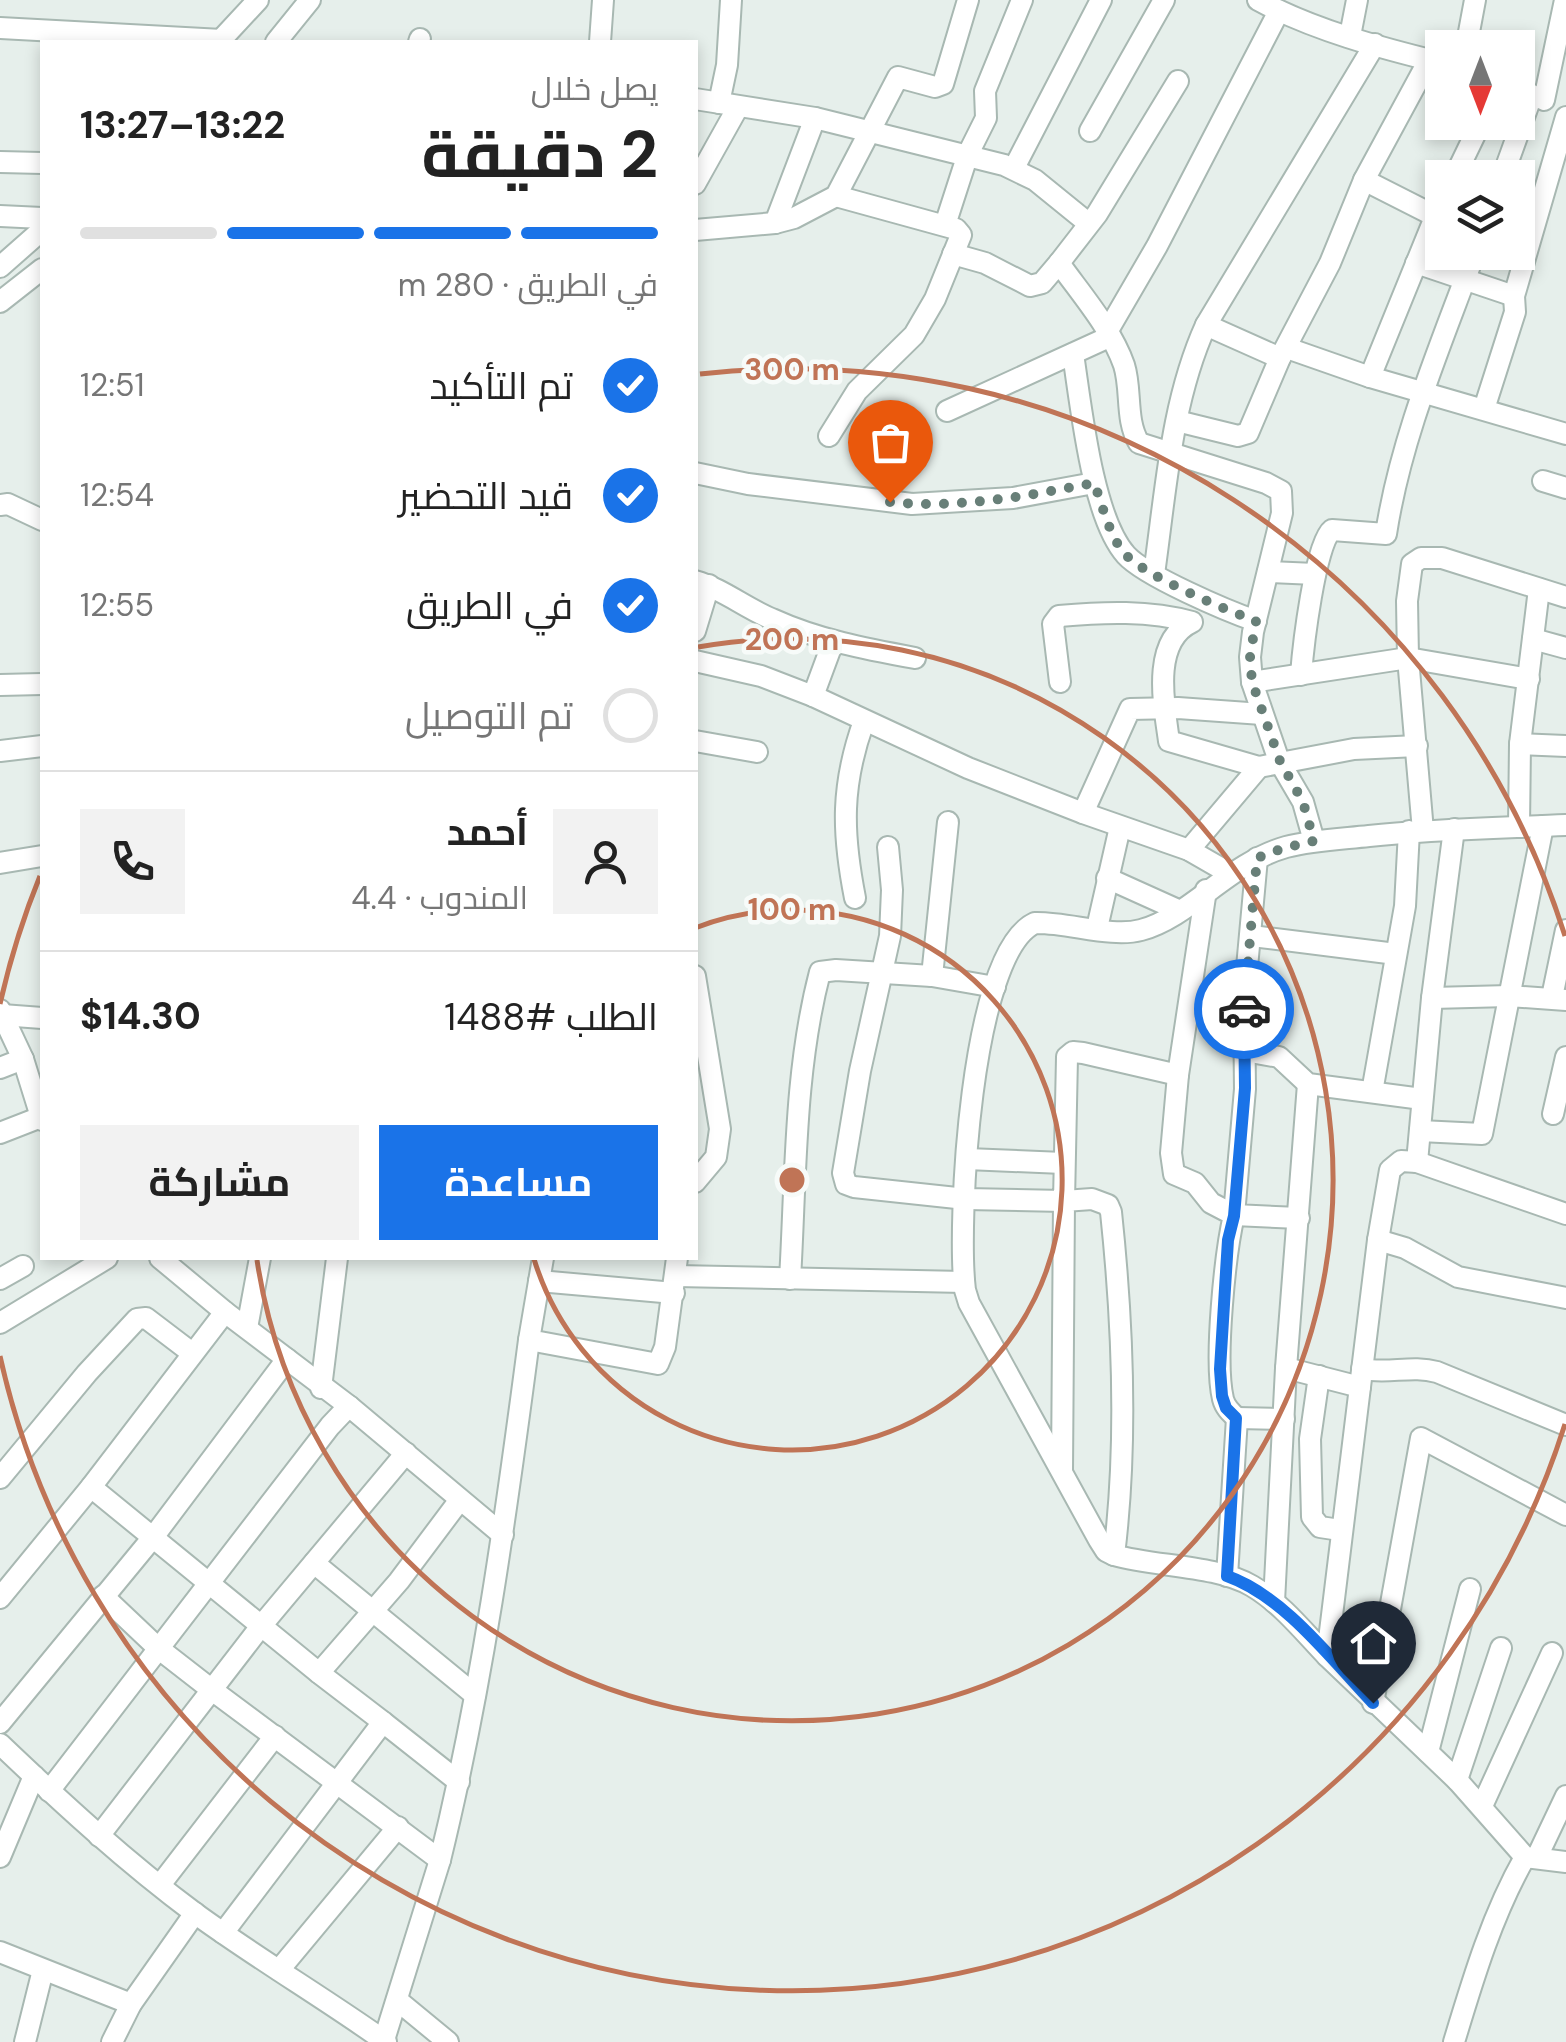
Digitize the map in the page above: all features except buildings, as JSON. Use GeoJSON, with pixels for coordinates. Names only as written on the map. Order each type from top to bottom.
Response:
{"type":"FeatureCollection","features":[{"type":"Feature","properties":{"kind":"street"},"geometry":{"type":"LineString","coordinates":[[222,40],[258,0]]}},
{"type":"Feature","properties":{"kind":"street"},"geometry":{"type":"LineString","coordinates":[[278,40],[310,0]]}},
{"type":"Feature","properties":{"kind":"street"},"geometry":{"type":"LineString","coordinates":[[600,40],[603,0]]}},
{"type":"Feature","properties":{"kind":"street"},"geometry":{"type":"LineString","coordinates":[[698,177],[729,105],[730,0]]}},
{"type":"Feature","properties":{"kind":"street"},"geometry":{"type":"LineString","coordinates":[[698,232],[775,224],[836,196],[899,77],[935,87],[943,84],[968,0]]}},
{"type":"Feature","properties":{"kind":"street"},"geometry":{"type":"LineString","coordinates":[[945,225],[968,154],[986,118],[985,91],[1022,0]]}},
{"type":"Feature","properties":{"kind":"street"},"geometry":{"type":"LineString","coordinates":[[1014,168],[1101,0]]}},
{"type":"Feature","properties":{"kind":"street"},"geometry":{"type":"LineString","coordinates":[[1090,131],[1164,0]]}},
{"type":"Feature","properties":{"kind":"street"},"geometry":{"type":"LineString","coordinates":[[1258,0],[1279,12],[1425,59]]}},
{"type":"Feature","properties":{"kind":"street"},"geometry":{"type":"LineString","coordinates":[[1350,36],[1357,0]]}},
{"type":"Feature","properties":{"kind":"street"},"geometry":{"type":"LineString","coordinates":[[1469,30],[1475,0]]}},
{"type":"Feature","properties":{"kind":"street"},"geometry":{"type":"LineString","coordinates":[[1535,84],[1565,0]]}},
{"type":"Feature","properties":{"kind":"street"},"geometry":{"type":"LineString","coordinates":[[948,411],[1108,334],[1279,12]]}},
{"type":"Feature","properties":{"kind":"street"},"geometry":{"type":"LineString","coordinates":[[0,28],[204,40]]}},
{"type":"Feature","properties":{"kind":"street"},"geometry":{"type":"LineString","coordinates":[[1154,574],[1176,421],[1186,374],[1206,325],[1374,44]]}},
{"type":"Feature","properties":{"kind":"street"},"geometry":{"type":"LineString","coordinates":[[1176,421],[1246,435],[1330,263],[1364,180],[1425,80]]}},
{"type":"Feature","properties":{"kind":"street"},"geometry":{"type":"LineString","coordinates":[[954,254],[986,263],[1030,286],[1042,283],[1097,214],[1178,81]]}},
{"type":"Feature","properties":{"kind":"street"},"geometry":{"type":"LineString","coordinates":[[1535,96],[1566,106]]}},
{"type":"Feature","properties":{"kind":"street"},"geometry":{"type":"LineString","coordinates":[[698,100],[815,118],[1014,168],[1050,191],[1088,224]]}},
{"type":"Feature","properties":{"kind":"street"},"geometry":{"type":"LineString","coordinates":[[1484,409],[1515,312],[1514,296],[1566,117]]}},
{"type":"Feature","properties":{"kind":"street"},"geometry":{"type":"LineString","coordinates":[[775,224],[815,118]]}},
{"type":"Feature","properties":{"kind":"street"},"geometry":{"type":"LineString","coordinates":[[0,162],[40,164]]}},
{"type":"Feature","properties":{"kind":"street"},"geometry":{"type":"LineString","coordinates":[[1364,180],[1425,203]]}},
{"type":"Feature","properties":{"kind":"street"},"geometry":{"type":"LineString","coordinates":[[829,436],[857,391],[914,335],[961,235],[945,225],[836,196]]}},
{"type":"Feature","properties":{"kind":"street"},"geometry":{"type":"LineString","coordinates":[[0,216],[40,218]]}},
{"type":"Feature","properties":{"kind":"street"},"geometry":{"type":"LineString","coordinates":[[0,267],[40,232]]}},
{"type":"Feature","properties":{"kind":"street"},"geometry":{"type":"LineString","coordinates":[[1370,377],[1425,240]]}},
{"type":"Feature","properties":{"kind":"street"},"geometry":{"type":"LineString","coordinates":[[1059,263],[1108,334],[1128,378],[1131,422],[1141,445],[1282,491],[1282,513],[1250,656],[1252,682],[1262,714],[1269,764],[1303,802],[1314,841]]}},
{"type":"Feature","properties":{"kind":"street"},"geometry":{"type":"LineString","coordinates":[[1416,263],[1514,296]]}},
{"type":"Feature","properties":{"kind":"street"},"geometry":{"type":"LineString","coordinates":[[1301,674],[1315,574],[1330,530],[1386,534],[1394,483],[1468,270]]}},
{"type":"Feature","properties":{"kind":"street"},"geometry":{"type":"LineString","coordinates":[[0,302],[40,271]]}},
{"type":"Feature","properties":{"kind":"street"},"geometry":{"type":"LineString","coordinates":[[1206,325],[1284,353],[1566,434]]}},
{"type":"Feature","properties":{"kind":"street"},"geometry":{"type":"LineString","coordinates":[[1073,354],[1094,483],[1124,554],[1221,609],[1256,621]]}},
{"type":"Feature","properties":{"kind":"street"},"geometry":{"type":"LineString","coordinates":[[698,474],[748,484],[912,504],[1013,498],[1094,483]]}},
{"type":"Feature","properties":{"kind":"street"},"geometry":{"type":"LineString","coordinates":[[1543,481],[1566,488]]}},
{"type":"Feature","properties":{"kind":"street"},"geometry":{"type":"LineString","coordinates":[[0,505],[8,504],[40,519]]}},
{"type":"Feature","properties":{"kind":"street"},"geometry":{"type":"LineString","coordinates":[[1372,1092],[1416,831],[1417,746],[1408,658],[1410,572],[1415,560],[1442,558],[1566,597]]}},
{"type":"Feature","properties":{"kind":"street"},"geometry":{"type":"LineString","coordinates":[[1268,572],[1315,574]]}},
{"type":"Feature","properties":{"kind":"street"},"geometry":{"type":"LineString","coordinates":[[698,610],[702,583],[772,620],[834,642],[915,658]]}},
{"type":"Feature","properties":{"kind":"street"},"geometry":{"type":"LineString","coordinates":[[1519,826],[1520,744],[1539,588]]}},
{"type":"Feature","properties":{"kind":"street"},"geometry":{"type":"LineString","coordinates":[[1221,609],[1178,630],[1171,644],[1162,674],[1169,741],[1269,764],[1354,749],[1417,746]]}},
{"type":"Feature","properties":{"kind":"street"},"geometry":{"type":"LineString","coordinates":[[1060,682],[1053,624],[1059,616],[1118,613],[1192,622]]}},
{"type":"Feature","properties":{"kind":"street"},"geometry":{"type":"LineString","coordinates":[[1533,639],[1566,648]]}},
{"type":"Feature","properties":{"kind":"street"},"geometry":{"type":"LineString","coordinates":[[813,696],[834,642]]}},
{"type":"Feature","properties":{"kind":"street"},"geometry":{"type":"LineString","coordinates":[[1252,682],[1408,658],[1530,679]]}},
{"type":"Feature","properties":{"kind":"street"},"geometry":{"type":"LineString","coordinates":[[698,662],[761,676],[813,696],[1083,813],[1189,850],[1229,873]]}},
{"type":"Feature","properties":{"kind":"street"},"geometry":{"type":"LineString","coordinates":[[0,685],[40,684]]}},
{"type":"Feature","properties":{"kind":"street"},"geometry":{"type":"LineString","coordinates":[[1083,813],[1128,710],[1135,707],[1262,714]]}},
{"type":"Feature","properties":{"kind":"street"},"geometry":{"type":"LineString","coordinates":[[856,898],[844,836],[848,773],[864,721]]}},
{"type":"Feature","properties":{"kind":"street"},"geometry":{"type":"LineString","coordinates":[[698,742],[757,752]]}},
{"type":"Feature","properties":{"kind":"street"},"geometry":{"type":"LineString","coordinates":[[1520,744],[1566,746]]}},
{"type":"Feature","properties":{"kind":"street"},"geometry":{"type":"LineString","coordinates":[[0,751],[40,746]]}},
{"type":"Feature","properties":{"kind":"street"},"geometry":{"type":"LineString","coordinates":[[1189,850],[1269,764]]}},
{"type":"Feature","properties":{"kind":"street"},"geometry":{"type":"LineString","coordinates":[[932,976],[948,822]]}},
{"type":"Feature","properties":{"kind":"street"},"geometry":{"type":"LineString","coordinates":[[1566,824],[1416,831],[1314,841],[1257,858],[1154,925],[1136,931],[1030,925],[1014,944],[994,987],[977,1053],[966,1159],[964,1282],[969,1303],[1102,1546],[1114,1556],[1227,1576],[1253,1586],[1457,1780],[1531,1857],[1566,1862]]}},
{"type":"Feature","properties":{"kind":"street"},"geometry":{"type":"LineString","coordinates":[[1097,928],[1120,826]]}},
{"type":"Feature","properties":{"kind":"street"},"geometry":{"type":"LineString","coordinates":[[1420,1130],[1482,1134],[1543,826]]}},
{"type":"Feature","properties":{"kind":"street"},"geometry":{"type":"LineString","coordinates":[[1417,1162],[1432,998],[1454,829]]}},
{"type":"Feature","properties":{"kind":"street"},"geometry":{"type":"LineString","coordinates":[[888,847],[892,920],[872,1031],[860,1071],[844,1179],[854,1187],[966,1199],[1092,1199],[1108,1205],[1121,1333],[1121,1485],[1114,1556]]}},
{"type":"Feature","properties":{"kind":"street"},"geometry":{"type":"LineString","coordinates":[[0,862],[40,856]]}},
{"type":"Feature","properties":{"kind":"street"},"geometry":{"type":"LineString","coordinates":[[1257,858],[1244,1000],[1245,1088],[1234,1216],[1228,1240],[1220,1369],[1222,1396],[1226,1408],[1236,1418],[1284,1419]]}},
{"type":"Feature","properties":{"kind":"street"},"geometry":{"type":"LineString","coordinates":[[1107,878],[1178,910]]}},
{"type":"Feature","properties":{"kind":"street"},"geometry":{"type":"LineString","coordinates":[[1206,890],[1178,1075],[1171,1153],[1174,1174],[1195,1183],[1211,1204],[1234,1216],[1299,1218]]}},
{"type":"Feature","properties":{"kind":"street"},"geometry":{"type":"LineString","coordinates":[[1432,998],[1559,999],[1566,930]]}},
{"type":"Feature","properties":{"kind":"street"},"geometry":{"type":"LineString","coordinates":[[1252,936],[1396,954]]}},
{"type":"Feature","properties":{"kind":"street"},"geometry":{"type":"LineString","coordinates":[[790,1279],[801,1094],[819,974],[824,970],[932,976],[994,987]]}},
{"type":"Feature","properties":{"kind":"street"},"geometry":{"type":"LineString","coordinates":[[698,994],[720,1130],[716,1157],[698,1178]]}},
{"type":"Feature","properties":{"kind":"street"},"geometry":{"type":"LineString","coordinates":[[1,1012],[40,1018]]}},
{"type":"Feature","properties":{"kind":"street"},"geometry":{"type":"LineString","coordinates":[[1,1012],[23,1059],[40,1112]]}},
{"type":"Feature","properties":{"kind":"street"},"geometry":{"type":"LineString","coordinates":[[1245,1051],[1279,1058],[1308,1084],[1422,1099]]}},
{"type":"Feature","properties":{"kind":"street"},"geometry":{"type":"LineString","coordinates":[[1062,1470],[1066,1288],[1063,1163],[1065,1072],[1070,1053],[1178,1075]]}},
{"type":"Feature","properties":{"kind":"street"},"geometry":{"type":"LineString","coordinates":[[1553,1114],[1566,1057]]}},
{"type":"Feature","properties":{"kind":"street"},"geometry":{"type":"LineString","coordinates":[[0,1068],[23,1059]]}},
{"type":"Feature","properties":{"kind":"street"},"geometry":{"type":"LineString","coordinates":[[1274,1602],[1286,1368],[1308,1084]]}},
{"type":"Feature","properties":{"kind":"street"},"geometry":{"type":"LineString","coordinates":[[0,1132],[40,1119]]}},
{"type":"Feature","properties":{"kind":"street"},"geometry":{"type":"LineString","coordinates":[[966,1159],[1063,1163]]}},
{"type":"Feature","properties":{"kind":"street"},"geometry":{"type":"LineString","coordinates":[[1327,1656],[1340,1530],[1390,1170],[1401,1162],[1417,1162],[1566,1214]]}},
{"type":"Feature","properties":{"kind":"street"},"geometry":{"type":"LineString","coordinates":[[1378,1240],[1405,1248],[1458,1277],[1566,1298]]}},
{"type":"Feature","properties":{"kind":"street"},"geometry":{"type":"LineString","coordinates":[[0,1323],[104,1260]]}},
{"type":"Feature","properties":{"kind":"street"},"geometry":{"type":"LineString","coordinates":[[162,1260],[321,1388],[349,1406],[503,1535]]}},
{"type":"Feature","properties":{"kind":"street"},"geometry":{"type":"LineString","coordinates":[[247,1328],[260,1260]]}},
{"type":"Feature","properties":{"kind":"street"},"geometry":{"type":"LineString","coordinates":[[321,1388],[337,1260]]}},
{"type":"Feature","properties":{"kind":"street"},"geometry":{"type":"LineString","coordinates":[[0,1744],[99,1836],[160,1886],[385,2041],[440,1860],[459,1782],[503,1535],[543,1260]]}},
{"type":"Feature","properties":{"kind":"street"},"geometry":{"type":"LineString","coordinates":[[0,1280],[24,1266]]}},
{"type":"Feature","properties":{"kind":"street"},"geometry":{"type":"LineString","coordinates":[[539,1281],[676,1275],[964,1282]]}},
{"type":"Feature","properties":{"kind":"street"},"geometry":{"type":"LineString","coordinates":[[529,1340],[658,1364],[665,1347],[676,1275]]}},
{"type":"Feature","properties":{"kind":"street"},"geometry":{"type":"LineString","coordinates":[[0,1598],[91,1487],[224,1312]]}},
{"type":"Feature","properties":{"kind":"street"},"geometry":{"type":"LineString","coordinates":[[0,1478],[87,1372],[137,1320],[146,1318],[192,1353]]}},
{"type":"Feature","properties":{"kind":"street"},"geometry":{"type":"LineString","coordinates":[[0,1723],[154,1536],[287,1359]]}},
{"type":"Feature","properties":{"kind":"street"},"geometry":{"type":"LineString","coordinates":[[1286,1368],[1319,1376],[1361,1378],[1415,1366],[1566,1425]]}},
{"type":"Feature","properties":{"kind":"street"},"geometry":{"type":"LineString","coordinates":[[1319,1376],[1310,1439],[1312,1517],[1320,1527],[1340,1530]]}},
{"type":"Feature","properties":{"kind":"street"},"geometry":{"type":"LineString","coordinates":[[0,1857],[42,1784],[210,1584],[349,1406]]}},
{"type":"Feature","properties":{"kind":"street"},"geometry":{"type":"LineString","coordinates":[[1227,1576],[1236,1418]]}},
{"type":"Feature","properties":{"kind":"street"},"geometry":{"type":"LineString","coordinates":[[1373,1703],[1421,1438],[1566,1515]]}},
{"type":"Feature","properties":{"kind":"street"},"geometry":{"type":"LineString","coordinates":[[99,1836],[261,1626],[406,1454]]}},
{"type":"Feature","properties":{"kind":"street"},"geometry":{"type":"LineString","coordinates":[[91,1487],[459,1782]]}},
{"type":"Feature","properties":{"kind":"street"},"geometry":{"type":"LineString","coordinates":[[319,1673],[459,1501]]}},
{"type":"Feature","properties":{"kind":"street"},"geometry":{"type":"LineString","coordinates":[[314,1562],[476,1694]]}},
{"type":"Feature","properties":{"kind":"street"},"geometry":{"type":"LineString","coordinates":[[1428,1752],[1470,1589]]}},
{"type":"Feature","properties":{"kind":"street"},"geometry":{"type":"LineString","coordinates":[[102,1596],[158,1648],[440,1860]]}},
{"type":"Feature","properties":{"kind":"street"},"geometry":{"type":"LineString","coordinates":[[1457,1780],[1501,1648]]}},
{"type":"Feature","properties":{"kind":"street"},"geometry":{"type":"LineString","coordinates":[[1482,1806],[1552,1652]]}},
{"type":"Feature","properties":{"kind":"street"},"geometry":{"type":"LineString","coordinates":[[223,1932],[383,1722]]}},
{"type":"Feature","properties":{"kind":"street"},"geometry":{"type":"LineString","coordinates":[[160,1886],[275,1736]]}},
{"type":"Feature","properties":{"kind":"street"},"geometry":{"type":"LineString","coordinates":[[1454,2042],[1486,1941],[1510,1883],[1531,1857],[1566,1796]]}},
{"type":"Feature","properties":{"kind":"street"},"geometry":{"type":"LineString","coordinates":[[280,1970],[398,1827]]}},
{"type":"Feature","properties":{"kind":"street"},"geometry":{"type":"LineString","coordinates":[[112,2042],[131,2004],[196,1913]]}},
{"type":"Feature","properties":{"kind":"street"},"geometry":{"type":"LineString","coordinates":[[0,1952],[131,2004]]}},
{"type":"Feature","properties":{"kind":"street"},"geometry":{"type":"LineString","coordinates":[[25,2042],[44,1970]]}},
{"type":"Feature","properties":{"kind":"street"},"geometry":{"type":"LineString","coordinates":[[397,2000],[448,2042]]}},
{"type":"Feature","properties":{"kind":"way so far"},"geometry":{"type":"LineString","coordinates":[[890,502],[932,504],[1013,498],[1094,483],[1124,554],[1221,609],[1256,621],[1250,656],[1252,682],[1280,761],[1303,802],[1314,841],[1257,858],[1244,1009]]}},
{"type":"Feature","properties":{"kind":"route"},"geometry":{"type":"LineString","coordinates":[[1244,1009],[1245,1088],[1234,1216],[1228,1240],[1220,1369],[1222,1396],[1226,1408],[1236,1418],[1227,1576],[1253,1586],[1274,1602],[1373,1703]]}}]}
